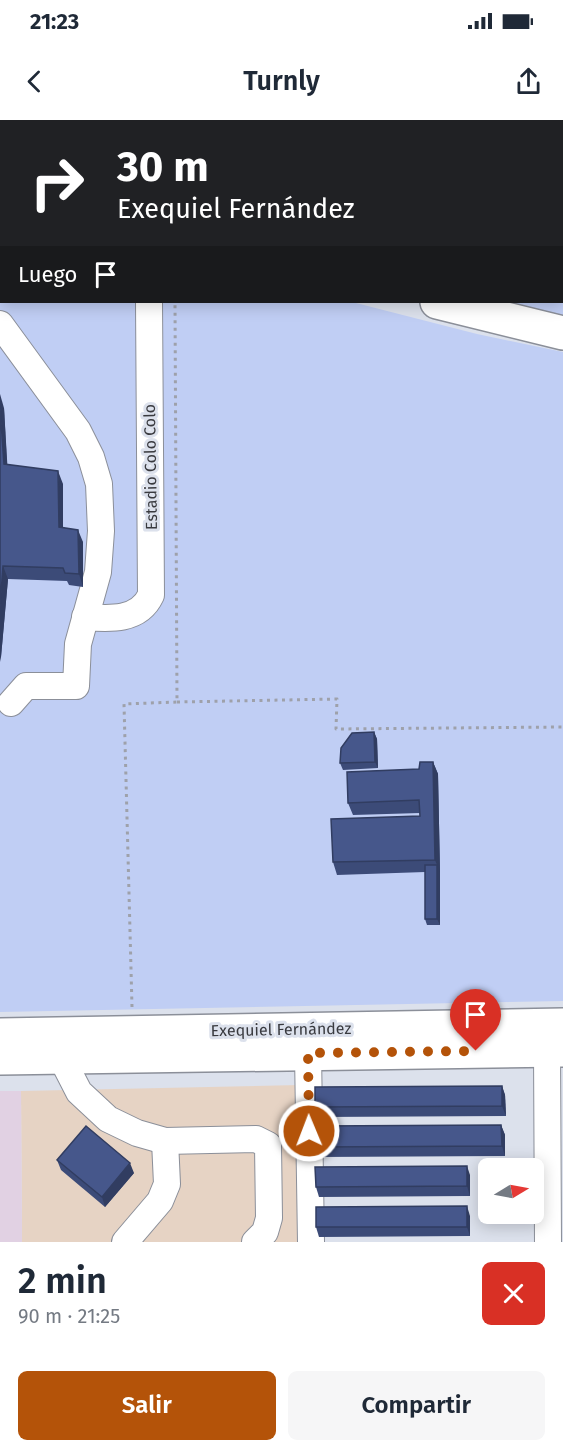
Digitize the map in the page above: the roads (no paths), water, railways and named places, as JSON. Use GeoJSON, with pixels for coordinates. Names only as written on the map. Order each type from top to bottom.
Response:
{"type":"FeatureCollection","features":[{"type":"Feature","properties":{"kind":"main road"},"geometry":{"type":"LineString","coordinates":[[441,303],[563,333]]}},
{"type":"Feature","properties":{"kind":"main road","name":"Exequiel Fernández"},"geometry":{"type":"LineString","coordinates":[[0,1035],[172,1043],[308,1053],[558,1042]]}},
{"type":"Feature","properties":{"kind":"main road","name":"Exequiel Fernández"},"geometry":{"type":"LineString","coordinates":[[0,1058],[61,1057],[172,1043],[558,1042]]}},
{"type":"Feature","properties":{"kind":"street","name":"Estadio Colo Colo"},"geometry":{"type":"LineString","coordinates":[[123,617],[137,605],[141,587],[137,303]]}},
{"type":"Feature","properties":{"kind":"street","name":"Estadio Colo Colo"},"geometry":{"type":"LineString","coordinates":[[123,617],[145,604],[152,587],[149,303]]}},
{"type":"Feature","properties":{"kind":"street"},"geometry":{"type":"LineString","coordinates":[[0,324],[78,431],[91,457],[99,484],[101,531],[98,572],[78,644],[76,686],[26,686],[11,703]]}},
{"type":"Feature","properties":{"kind":"street"},"geometry":{"type":"LineString","coordinates":[[85,617],[123,617]]}},
{"type":"Feature","properties":{"kind":"street"},"geometry":{"type":"LineString","coordinates":[[548,1242],[558,1042]]}},
{"type":"Feature","properties":{"kind":"street"},"geometry":{"type":"LineString","coordinates":[[308,1053],[310,1242]]}},
{"type":"Feature","properties":{"kind":"street"},"geometry":{"type":"LineString","coordinates":[[61,1057],[79,1092],[108,1119],[137,1133],[165,1142],[256,1139],[268,1145],[269,1218],[265,1232],[255,1242]]}},
{"type":"Feature","properties":{"kind":"street"},"geometry":{"type":"LineString","coordinates":[[125,1242],[160,1201],[167,1184],[165,1142]]}}]}
